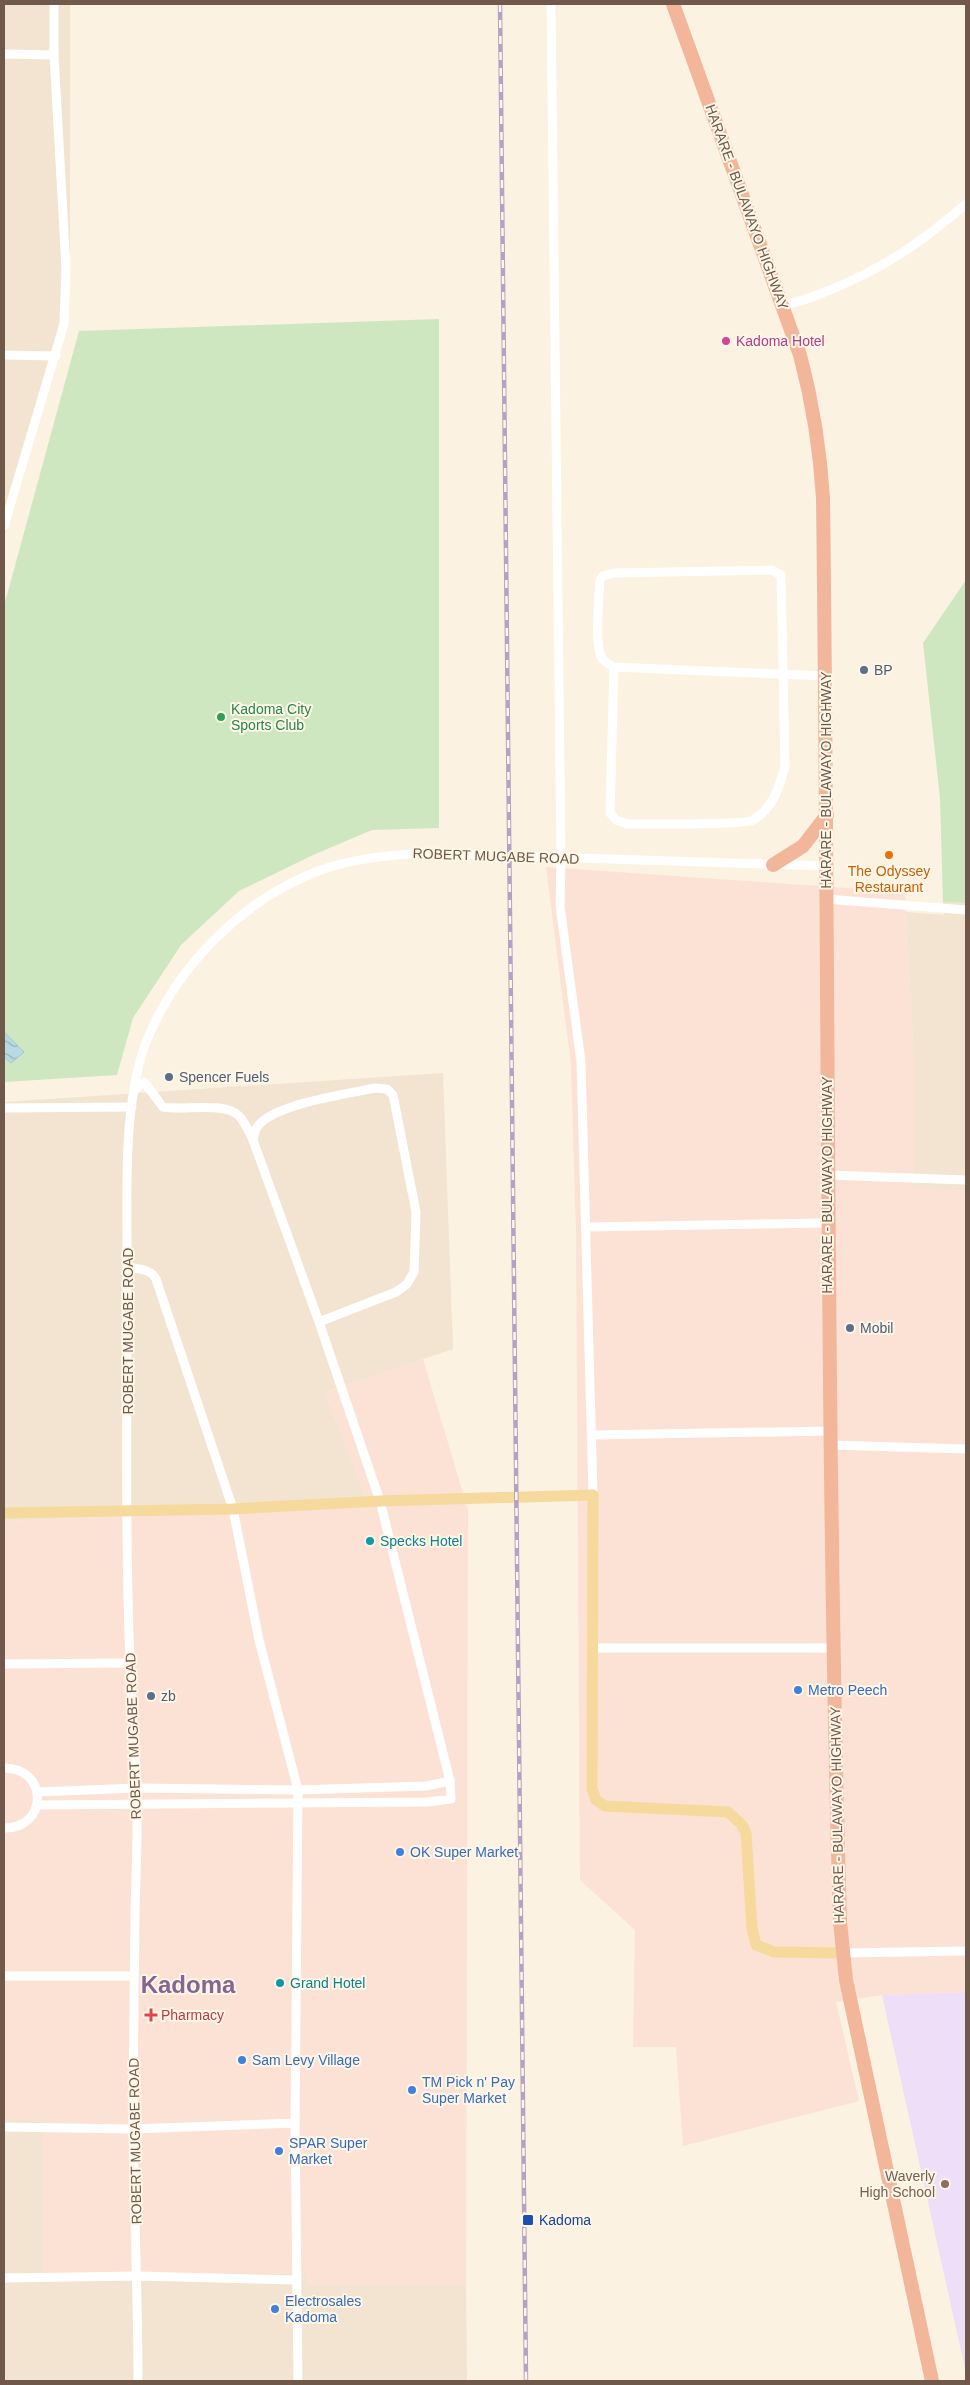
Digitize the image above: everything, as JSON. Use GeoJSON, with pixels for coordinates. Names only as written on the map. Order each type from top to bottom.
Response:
{"type":"FeatureCollection","features":[{"type":"Feature","properties":{"kind":"highway","name":"HARARE - BULAWAYO HIGHWAY"},"geometry":{"type":"LineString","coordinates":[[673,4],[783,305],[814,408],[820,452],[827,866],[827,1223],[830,1445],[842,1953],[932,2381]]}},
{"type":"Feature","properties":{"kind":"highway"},"geometry":{"type":"LineString","coordinates":[[773,865],[803,846],[826,815]]}},
{"type":"Feature","properties":{"kind":"main road"},"geometry":{"type":"LineString","coordinates":[[4,1513],[233,1509],[380,1501],[593,1495],[592,1789],[596,1800],[605,1806],[728,1812],[742,1824],[746,1833],[752,1928],[756,1944],[774,1952],[842,1953]]}},
{"type":"Feature","properties":{"kind":"street"},"geometry":{"type":"LineString","coordinates":[[4,526],[64,324],[66,268],[54,55],[54,4]]}},
{"type":"Feature","properties":{"kind":"street"},"geometry":{"type":"LineString","coordinates":[[551,4],[560,906],[581,1062],[593,1436],[593,1495]]}},
{"type":"Feature","properties":{"kind":"street"},"geometry":{"type":"LineString","coordinates":[[4,54],[54,55]]}},
{"type":"Feature","properties":{"kind":"street"},"geometry":{"type":"LineString","coordinates":[[783,305],[803,301],[859,278],[895,259],[930,235],[966,204]]}},
{"type":"Feature","properties":{"kind":"street"},"geometry":{"type":"LineString","coordinates":[[4,355],[56,356]]}},
{"type":"Feature","properties":{"kind":"street"},"geometry":{"type":"LineString","coordinates":[[614,666],[610,813],[616,820],[626,824],[751,822],[769,808],[779,790],[785,766],[785,675],[781,575],[772,570],[614,574],[603,576],[600,580],[598,621],[600,652],[602,658],[614,666],[785,675],[825,676]]}},
{"type":"Feature","properties":{"kind":"street","name":"ROBERT MUGABE ROAD"},"geometry":{"type":"LineString","coordinates":[[138,2381],[138,2276],[133,2129],[137,1788],[130,1663],[128,1511],[129,1132],[140,1059],[150,1033],[166,1002],[186,972],[208,946],[231,926],[260,902],[287,887],[316,872],[347,863],[396,854],[428,853],[827,866]]}},
{"type":"Feature","properties":{"kind":"street"},"geometry":{"type":"LineString","coordinates":[[826,899],[966,910]]}},
{"type":"Feature","properties":{"kind":"street"},"geometry":{"type":"LineString","coordinates":[[37,1805],[427,1802],[451,1800],[450,1781],[380,1501],[319,1322],[253,1140],[240,1117],[233,1111],[215,1108],[173,1109],[163,1107],[144,1082],[134,1090]]}},
{"type":"Feature","properties":{"kind":"street"},"geometry":{"type":"LineString","coordinates":[[253,1140],[257,1126],[267,1117],[288,1107],[375,1088],[387,1089],[393,1095],[414,1194],[416,1212],[414,1272],[406,1284],[396,1292],[319,1322]]}},
{"type":"Feature","properties":{"kind":"street"},"geometry":{"type":"LineString","coordinates":[[4,1108],[132,1107]]}},
{"type":"Feature","properties":{"kind":"street"},"geometry":{"type":"LineString","coordinates":[[827,1175],[966,1180]]}},
{"type":"Feature","properties":{"kind":"street"},"geometry":{"type":"LineString","coordinates":[[587,1227],[827,1223]]}},
{"type":"Feature","properties":{"kind":"street"},"geometry":{"type":"LineString","coordinates":[[128,1267],[153,1274],[156,1279],[233,1509],[259,1640],[298,1790],[295,2123],[298,2381]]}},
{"type":"Feature","properties":{"kind":"street"},"geometry":{"type":"LineString","coordinates":[[593,1436],[830,1431]]}},
{"type":"Feature","properties":{"kind":"street"},"geometry":{"type":"LineString","coordinates":[[830,1445],[966,1449]]}},
{"type":"Feature","properties":{"kind":"street"},"geometry":{"type":"LineString","coordinates":[[593,1648],[834,1648]]}},
{"type":"Feature","properties":{"kind":"street"},"geometry":{"type":"LineString","coordinates":[[4,1664],[130,1663]]}},
{"type":"Feature","properties":{"kind":"street"},"geometry":{"type":"LineString","coordinates":[[4,1768],[14,1768],[24,1773],[33,1781],[37,1792],[37,1805],[32,1816],[24,1824],[13,1828],[4,1828]]}},
{"type":"Feature","properties":{"kind":"street"},"geometry":{"type":"LineString","coordinates":[[37,1792],[137,1788],[298,1790],[426,1786],[450,1781]]}},
{"type":"Feature","properties":{"kind":"street"},"geometry":{"type":"LineString","coordinates":[[842,1953],[966,1950]]}},
{"type":"Feature","properties":{"kind":"street"},"geometry":{"type":"LineString","coordinates":[[4,1976],[134,1976]]}},
{"type":"Feature","properties":{"kind":"street"},"geometry":{"type":"LineString","coordinates":[[4,2127],[133,2129],[295,2123]]}},
{"type":"Feature","properties":{"kind":"street"},"geometry":{"type":"LineString","coordinates":[[4,2278],[138,2276],[297,2280]]}},
{"type":"Feature","properties":{"kind":"shaded area"},"geometry":{"type":"Polygon","coordinates":[[[4,4],[70,4],[70,280],[4,539],[4,4]]]}},
{"type":"Feature","properties":{"kind":"shaded area"},"geometry":{"type":"Polygon","coordinates":[[[546,867],[905,892],[914,1062],[914,1187],[966,1191],[966,1992],[882,1995],[836,2002],[859,2101],[683,2146],[676,2047],[633,2047],[635,1930],[580,1880],[576,1232],[571,1064],[546,867]]]}},
{"type":"Feature","properties":{"kind":"shaded area"},"geometry":{"type":"Polygon","coordinates":[[[943,902],[966,903],[966,1191],[914,1188],[914,1062],[906,912],[944,915],[943,902]]]}},
{"type":"Feature","properties":{"kind":"shaded area"},"geometry":{"type":"Polygon","coordinates":[[[443,1073],[453,1349],[325,1392],[369,1506],[4,1521],[4,1102],[443,1073]]]}},
{"type":"Feature","properties":{"kind":"shaded area"},"geometry":{"type":"Polygon","coordinates":[[[423,1359],[468,1510],[466,2286],[309,2286],[307,2274],[42,2273],[42,2120],[4,2120],[4,1521],[369,1506],[325,1392],[423,1359]]]}},
{"type":"Feature","properties":{"kind":"shaded area","name":"Waverly High School"},"geometry":{"type":"Polygon","coordinates":[[[966,1992],[966,2373],[882,1995],[966,1992]]]}},
{"type":"Feature","properties":{"kind":"shaded area"},"geometry":{"type":"Polygon","coordinates":[[[4,2120],[42,2120],[307,2274],[309,2286],[466,2286],[467,2381],[4,2381],[4,2120]]]}},
{"type":"Feature","properties":{"kind":"green space","name":"Kadoma City Sports Club"},"geometry":{"type":"Polygon","coordinates":[[[439,319],[439,828],[372,830],[313,855],[239,891],[181,945],[133,1018],[117,1075],[4,1082],[4,606],[79,331],[439,319]]]}},
{"type":"Feature","properties":{"kind":"green space"},"geometry":{"type":"Polygon","coordinates":[[[966,580],[966,903],[943,902],[940,798],[923,643],[966,580]]]}},
{"type":"Feature","properties":{"kind":"water"},"geometry":{"type":"Polygon","coordinates":[[[4,1032],[24,1052],[11,1063],[4,1057],[4,1032]]]}},
{"type":"Feature","properties":{"kind":"railway"},"geometry":{"type":"LineString","coordinates":[[500,4],[526,2381]]}},
{"type":"Feature","properties":{"kind":"place","name":"Kadoma Hotel"},"geometry":{"type":"Point","coordinates":[726,341]}},
{"type":"Feature","properties":{"kind":"place","name":"BP"},"geometry":{"type":"Point","coordinates":[864,670]}},
{"type":"Feature","properties":{"kind":"place","name":"Kadoma City Sports Club"},"geometry":{"type":"Point","coordinates":[221,717]}},
{"type":"Feature","properties":{"kind":"place","name":"The Odyssey Restaurant"},"geometry":{"type":"Point","coordinates":[889,855]}},
{"type":"Feature","properties":{"kind":"place","name":"Spencer Fuels"},"geometry":{"type":"Point","coordinates":[169,1077]}},
{"type":"Feature","properties":{"kind":"place","name":"Mobil"},"geometry":{"type":"Point","coordinates":[850,1328]}},
{"type":"Feature","properties":{"kind":"place","name":"Specks Hotel"},"geometry":{"type":"Point","coordinates":[370,1541]}},
{"type":"Feature","properties":{"kind":"place","name":"Metro Peech"},"geometry":{"type":"Point","coordinates":[798,1690]}},
{"type":"Feature","properties":{"kind":"place","name":"zb"},"geometry":{"type":"Point","coordinates":[151,1696]}},
{"type":"Feature","properties":{"kind":"place","name":"OK Super Market"},"geometry":{"type":"Point","coordinates":[400,1852]}},
{"type":"Feature","properties":{"kind":"place","name":"Grand Hotel"},"geometry":{"type":"Point","coordinates":[280,1983]}},
{"type":"Feature","properties":{"kind":"place","name":"Pharmacy"},"geometry":{"type":"Point","coordinates":[151,2015]}},
{"type":"Feature","properties":{"kind":"place","name":"Sam Levy Village"},"geometry":{"type":"Point","coordinates":[242,2060]}},
{"type":"Feature","properties":{"kind":"place","name":"TM Pick n' Pay Super Market"},"geometry":{"type":"Point","coordinates":[412,2090]}},
{"type":"Feature","properties":{"kind":"place","name":"SPAR Super Market"},"geometry":{"type":"Point","coordinates":[279,2151]}},
{"type":"Feature","properties":{"kind":"place","name":"Waverly High School"},"geometry":{"type":"Point","coordinates":[945,2184]}},
{"type":"Feature","properties":{"kind":"place","name":"Kadoma"},"geometry":{"type":"Point","coordinates":[528,2220]}},
{"type":"Feature","properties":{"kind":"place","name":"Electrosales Kadoma"},"geometry":{"type":"Point","coordinates":[275,2309]}},
{"type":"Feature","properties":{"kind":"district","name":"Kadoma"},"geometry":{"type":"Point","coordinates":[188,1984]}}]}
